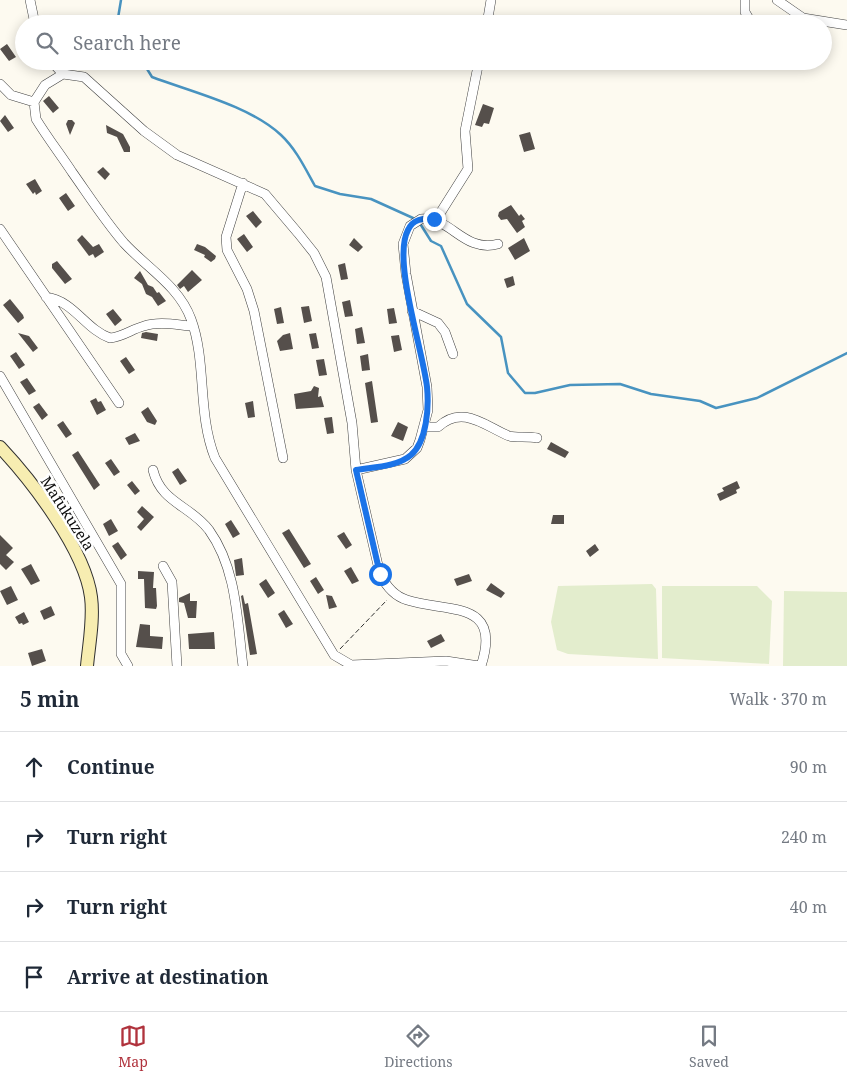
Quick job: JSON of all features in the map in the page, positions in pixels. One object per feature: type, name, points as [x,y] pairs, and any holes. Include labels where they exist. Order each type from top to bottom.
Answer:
[{"type":"main road","name":"Mafukuzela","points":[[0,447],[41,499],[75,550],[82,565],[92,598],[87,666]]},
{"type":"street","points":[[30,0],[33,15]]},
{"type":"street","points":[[488,15],[490,0]]},
{"type":"street","points":[[745,0],[747,15]]},
{"type":"street","points":[[777,0],[799,15]]},
{"type":"street","points":[[832,23],[847,25]]},
{"type":"street","points":[[59,70],[63,74],[84,77],[144,131],[177,155],[265,194],[274,201],[314,253],[323,271],[352,423],[356,470],[380,574],[388,588],[406,600],[452,607],[474,618],[482,625],[487,638],[480,666],[446,661],[351,665],[334,655],[215,458],[208,440],[193,326],[178,295],[126,244],[104,219],[36,119],[34,102],[45,85],[63,74]]},
{"type":"street","points":[[434,219],[440,215],[468,170],[465,131],[477,70]]},
{"type":"street","points":[[0,84],[11,95],[34,102]]},
{"type":"street","points":[[243,183],[226,237],[227,250],[247,289],[254,310],[283,458]]},
{"type":"street","points":[[356,470],[405,459],[417,448],[428,410],[427,387],[412,311],[404,254],[405,238],[410,226],[421,218],[434,219],[472,243],[498,244]]},
{"type":"street","points":[[0,229],[119,403]]},
{"type":"street","points":[[46,297],[63,302],[93,329],[110,338],[153,324],[193,326]]},
{"type":"street","points":[[412,311],[438,323],[445,332],[453,354]]},
{"type":"street","points":[[0,376],[121,584],[121,654],[128,666]]},
{"type":"street","points":[[424,427],[438,427],[446,420],[455,416],[484,422],[508,435],[537,438]]},
{"type":"street","points":[[153,470],[161,490],[196,517],[208,529],[220,547],[229,569],[243,666]]},
{"type":"street","points":[[163,566],[172,582],[177,666]]},
{"type":"path","points":[[334,655],[394,593]]},
{"type":"green space","points":[[652,584],[656,589],[658,659],[568,654],[557,650],[551,622],[558,586]]},
{"type":"green space","points":[[662,586],[757,586],[772,601],[769,664],[662,658]]},
{"type":"green space","points":[[784,591],[847,592],[847,666],[783,666]]},
{"type":"building","points":[[7,44],[15,58],[9,61],[0,49]]},
{"type":"building","points":[[49,96],[59,108],[53,113],[43,101]]},
{"type":"building","points":[[483,104],[494,108],[489,124],[484,123],[482,127],[475,125]]},
{"type":"building","points":[[5,115],[14,128],[8,132],[0,121]]},
{"type":"building","points":[[68,120],[72,120],[75,123],[70,135],[66,124]]},
{"type":"building","points":[[106,125],[123,134],[130,147],[130,152],[124,152],[117,137],[107,133]]},
{"type":"building","points":[[530,132],[535,149],[524,152],[519,135]]},
{"type":"building","points":[[103,167],[110,174],[105,180],[97,172]]},
{"type":"building","points":[[35,179],[42,191],[36,195],[35,192],[33,194],[26,184]]},
{"type":"building","points":[[66,193],[75,206],[68,211],[59,198]]},
{"type":"building","points":[[511,205],[519,216],[521,214],[525,219],[522,221],[525,227],[517,233],[507,219],[501,220],[498,216],[499,212]]},
{"type":"building","points":[[253,211],[262,222],[256,228],[246,216]]},
{"type":"building","points":[[244,234],[253,247],[247,252],[237,239]]},
{"type":"building","points":[[82,235],[93,247],[99,244],[104,252],[95,258],[93,254],[89,256],[77,240]]},
{"type":"building","points":[[354,238],[363,247],[358,252],[349,245]]},
{"type":"building","points":[[524,238],[530,251],[515,260],[508,248]]},
{"type":"building","points":[[197,244],[205,247],[216,256],[215,259],[211,262],[204,257],[205,255],[194,250]]},
{"type":"building","points":[[57,261],[72,279],[65,284],[52,268],[52,264]]},
{"type":"building","points":[[345,263],[348,279],[341,280],[338,265]]},
{"type":"building","points":[[192,270],[202,280],[188,292],[184,286],[180,289],[177,285]]},
{"type":"building","points":[[140,271],[148,285],[153,287],[157,293],[159,292],[166,301],[158,306],[152,297],[146,294],[142,284],[134,278]]},
{"type":"building","points":[[513,276],[515,285],[507,288],[504,279]]},
{"type":"building","points":[[10,299],[24,318],[18,323],[3,305]]},
{"type":"building","points":[[350,300],[353,316],[345,317],[342,302]]},
{"type":"building","points":[[309,306],[312,321],[304,323],[301,307]]},
{"type":"building","points":[[281,307],[284,323],[277,324],[274,309]]},
{"type":"building","points":[[394,308],[397,323],[389,324],[387,309]]},
{"type":"building","points":[[113,309],[122,320],[115,326],[106,314]]},
{"type":"building","points":[[362,327],[365,343],[357,344],[355,329]]},
{"type":"building","points":[[18,333],[29,336],[38,348],[33,352]]},
{"type":"building","points":[[142,333],[158,334],[157,341],[141,338]]},
{"type":"building","points":[[290,333],[293,349],[280,351],[277,341],[283,335]]},
{"type":"building","points":[[316,333],[319,348],[312,349],[309,334]]},
{"type":"building","points":[[399,335],[402,350],[394,352],[391,336]]},
{"type":"building","points":[[16,352],[25,365],[19,369],[10,356]]},
{"type":"building","points":[[368,354],[370,370],[362,371],[360,356]]},
{"type":"building","points":[[126,357],[135,370],[129,374],[120,361]]},
{"type":"building","points":[[324,359],[327,375],[319,376],[316,360]]},
{"type":"building","points":[[27,378],[36,391],[29,395],[20,382]]},
{"type":"building","points":[[372,381],[378,422],[371,423],[365,383]]},
{"type":"building","points":[[314,386],[319,388],[318,397],[321,396],[324,407],[296,409],[294,394],[311,391]]},
{"type":"building","points":[[96,398],[98,402],[101,401],[106,410],[97,415],[90,401]]},
{"type":"building","points":[[253,401],[255,417],[248,418],[245,403]]},
{"type":"building","points":[[39,403],[48,415],[42,420],[33,407]]},
{"type":"building","points":[[148,407],[157,421],[155,425],[147,422],[141,412]]},
{"type":"building","points":[[332,417],[334,433],[327,434],[324,418]]},
{"type":"building","points":[[63,421],[72,434],[66,438],[57,425]]},
{"type":"building","points":[[398,422],[408,427],[403,441],[391,436]]},
{"type":"building","points":[[135,433],[140,441],[129,445],[125,438]]},
{"type":"building","points":[[551,442],[569,452],[565,458],[547,449]]},
{"type":"building","points":[[78,451],[100,485],[94,490],[72,455]]},
{"type":"building","points":[[111,459],[120,472],[114,476],[105,463]]},
{"type":"building","points":[[178,468],[187,481],[180,485],[172,472]]},
{"type":"building","points":[[132,481],[140,491],[135,495],[127,485]]},
{"type":"building","points":[[737,481],[740,488],[736,490],[737,493],[720,501],[717,494],[724,491],[722,488]]},
{"type":"building","points":[[142,506],[154,517],[141,531],[137,527],[144,519],[137,512]]},
{"type":"building","points":[[553,515],[564,515],[564,524],[551,524]]},
{"type":"building","points":[[111,519],[118,531],[109,536],[103,524]]},
{"type":"building","points":[[231,520],[240,534],[233,538],[225,524]]},
{"type":"building","points":[[289,529],[311,564],[304,568],[282,533]]},
{"type":"building","points":[[344,532],[352,545],[346,549],[337,536]]},
{"type":"building","points":[[0,535],[13,548],[6,555],[14,562],[6,570],[0,564]]},
{"type":"building","points":[[118,542],[127,555],[121,560],[112,546]]},
{"type":"building","points":[[595,544],[599,550],[590,557],[586,551]]},
{"type":"building","points":[[242,558],[244,575],[236,576],[234,560]]},
{"type":"building","points":[[31,564],[40,581],[31,585],[21,569]]},
{"type":"building","points":[[351,567],[359,581],[352,584],[344,571]]},
{"type":"building","points":[[138,571],[154,572],[153,588],[156,588],[156,609],[145,608],[144,579],[138,579]]},
{"type":"building","points":[[469,574],[472,581],[457,586],[454,579]]},
{"type":"building","points":[[316,577],[324,590],[318,594],[310,581]]},
{"type":"building","points":[[266,579],[275,593],[268,598],[259,584]]},
{"type":"building","points":[[491,583],[505,593],[501,598],[486,590]]},
{"type":"building","points":[[11,586],[18,600],[7,605],[0,591]]},
{"type":"building","points":[[190,593],[190,601],[197,601],[196,618],[188,618],[184,603],[179,602],[179,598]]},
{"type":"building","points":[[243,595],[245,604],[248,603],[257,654],[250,655],[241,596]]},
{"type":"building","points":[[326,595],[332,596],[337,607],[329,609]]},
{"type":"building","points":[[51,606],[55,615],[44,620],[40,611]]},
{"type":"building","points":[[284,610],[293,624],[286,628],[278,614]]},
{"type":"building","points":[[24,612],[29,622],[23,625],[22,623],[19,624],[15,617]]},
{"type":"building","points":[[140,624],[150,625],[150,636],[163,637],[162,649],[136,647]]},
{"type":"building","points":[[214,632],[215,649],[189,649],[188,634]]},
{"type":"building","points":[[441,634],[445,641],[431,648],[427,641]]},
{"type":"building","points":[[42,649],[46,661],[32,666],[28,653]]},
{"type":"waterway","points":[[118,15],[121,0]]},
{"type":"waterway","points":[[148,70],[152,77],[237,108],[268,125],[291,146],[315,186],[340,194],[371,199],[413,218]]},
{"type":"waterway","points":[[419,222],[431,241],[441,246],[467,304],[501,337],[508,373],[525,393],[535,393],[570,385],[620,384],[651,394],[700,401],[716,408],[757,398],[847,353]]},
{"type":"route","points":[[380,574],[356,470],[405,459],[412,455],[420,440],[428,410],[427,387],[406,274],[404,244],[407,231],[415,221],[421,218],[434,219]]}]
